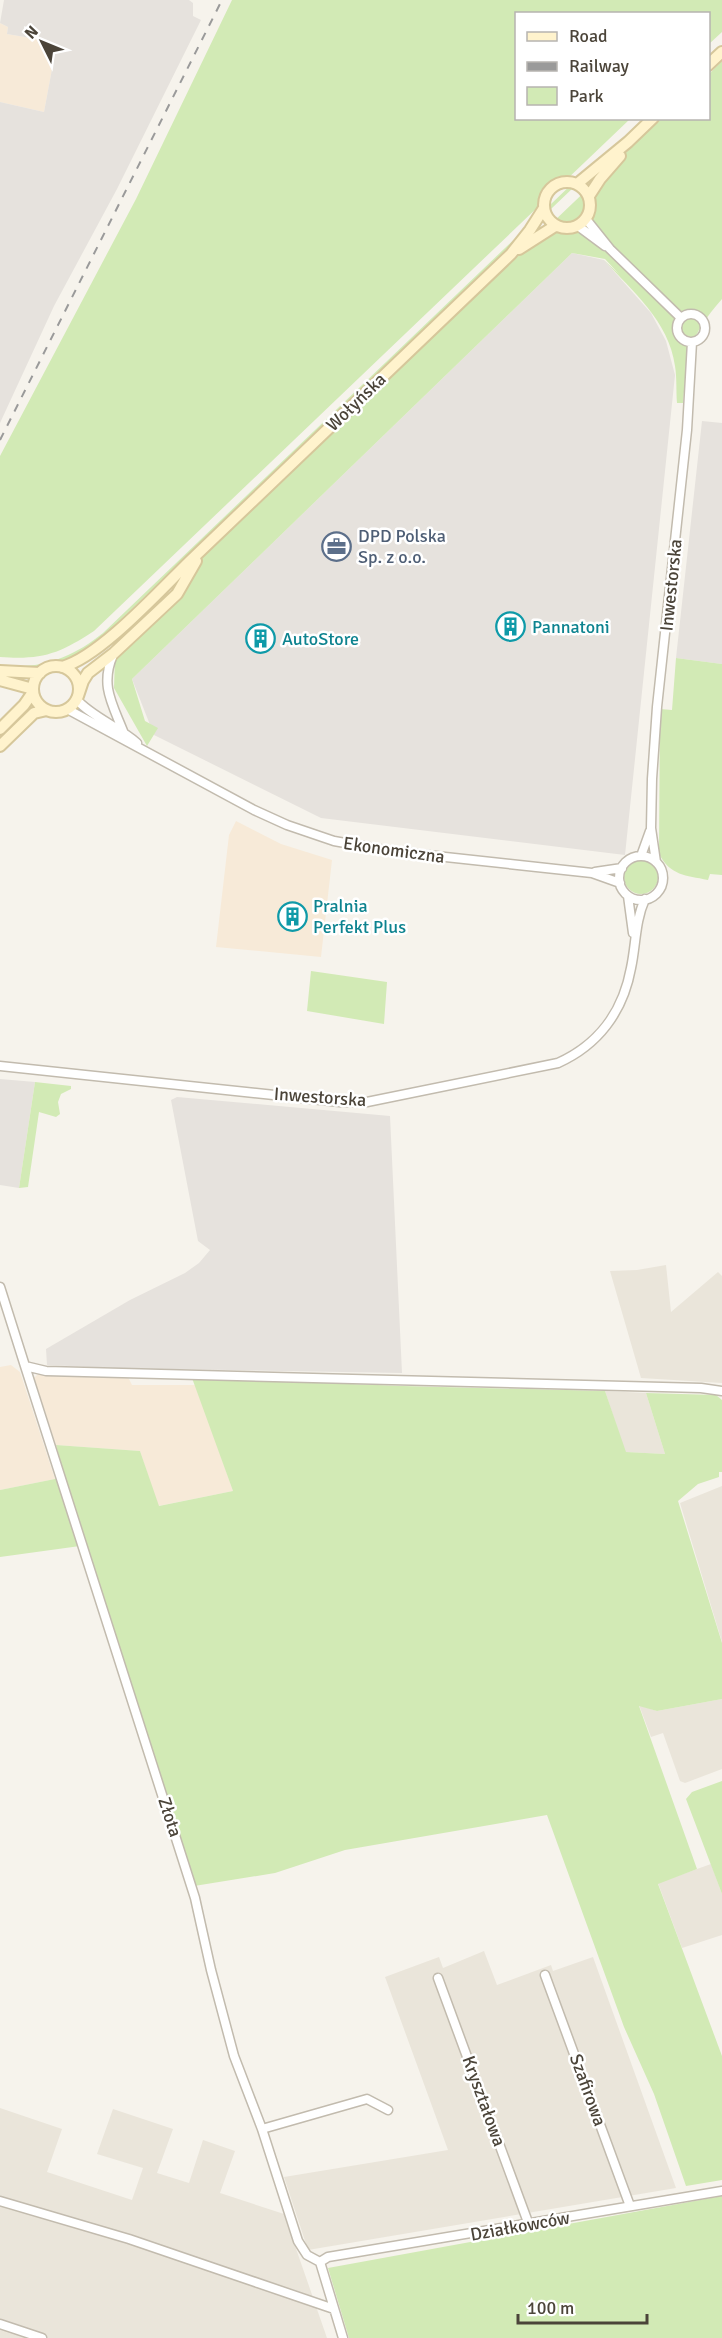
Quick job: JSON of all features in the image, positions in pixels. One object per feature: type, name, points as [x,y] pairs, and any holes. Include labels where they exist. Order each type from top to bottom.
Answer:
[{"type":"main road","points":[[710,63],[722,52]]},
{"type":"main road","points":[[577,184],[628,142],[650,120]]},
{"type":"main road","points":[[589,196],[628,142]]},
{"type":"main road","points":[[566,182],[577,184],[589,196],[590,208],[582,223],[566,229],[555,226],[548,218],[544,208],[548,192],[556,185],[566,182]]},
{"type":"main road","name":"Wołyńska","points":[[62,667],[71,665],[107,640],[202,550],[511,254],[544,208]]},
{"type":"main road","name":"Wołyńska","points":[[511,254],[555,226]]},
{"type":"main road","name":"Wołyńska","points":[[77,698],[88,673],[114,653],[177,594],[202,550]]},
{"type":"main road","points":[[0,671],[20,674],[40,673],[48,668],[62,667],[77,680],[77,698],[66,709],[57,712],[47,710],[38,704],[33,690]]},
{"type":"main road","points":[[0,729],[24,705],[40,673]]},
{"type":"main road","points":[[0,680],[33,690]]},
{"type":"main road","points":[[0,746],[34,713],[47,710]]},
{"type":"street","points":[[582,223],[681,318]]},
{"type":"street","points":[[693,314],[703,320],[705,333],[692,342],[683,340],[678,334],[677,326],[681,318],[693,314]]},
{"type":"street","name":"Inwestorska","points":[[656,862],[651,828],[652,779],[657,707],[687,430],[692,342]]},
{"type":"street","points":[[114,653],[108,666],[106,680],[110,701],[124,731]]},
{"type":"street","name":"Ekonomiczna","points":[[77,698],[87,709],[124,731],[144,749]]},
{"type":"street","name":"Ekonomiczna","points":[[66,709],[255,810],[287,825],[334,841],[390,852],[592,873],[620,883]]},
{"type":"street","name":"Inwestorska","points":[[641,856],[651,828]]},
{"type":"street","points":[[641,856],[656,862],[662,872],[663,882],[657,893],[645,899],[628,896],[620,883],[622,868],[630,859],[641,856]]},
{"type":"street","name":"Ekonomiczna","points":[[592,873],[622,868]]},
{"type":"street","name":"Inwestorska","points":[[628,896],[634,942]]},
{"type":"street","name":"Inwestorska","points":[[0,1066],[340,1102],[367,1102],[388,1100],[558,1064],[575,1056],[590,1045],[607,1025],[625,994],[632,966],[634,942],[645,899]]},
{"type":"street","name":"Złota","points":[[0,1287],[195,1898],[234,2056],[262,2129],[298,2241],[307,2254],[320,2262]]},
{"type":"street","points":[[25,1366],[46,1371],[701,1388],[722,1391]]},
{"type":"street","name":"Szafirowa","points":[[546,1975],[630,2206]]},
{"type":"street","name":"Kryształowa","points":[[438,1978],[529,2225]]},
{"type":"street","points":[[262,2129],[367,2099],[388,2110]]},
{"type":"street","name":"Działkowców","points":[[320,2262],[328,2257],[722,2191]]},
{"type":"street","points":[[0,2201],[129,2239],[334,2309]]},
{"type":"street","points":[[320,2262],[344,2338]]},
{"type":"street","points":[[0,2324],[42,2338]]},
{"type":"shaded area","points":[[4,0],[189,0],[193,3],[193,16],[201,20],[117,189],[54,306],[0,423],[0,102],[44,112],[55,53],[48,41],[7,34],[8,27],[0,23]]},
{"type":"shaded area","points":[[0,23],[8,27],[7,34],[48,41],[53,46],[55,53],[44,112],[0,102]]},
{"type":"shaded area","points":[[572,253],[604,260],[651,313],[666,341],[675,375],[625,855],[321,818],[154,735],[132,679]]},
{"type":"shaded area","points":[[702,421],[722,423],[722,664],[676,658]]},
{"type":"shaded area","points":[[236,821],[281,844],[332,860],[321,957],[216,947],[229,835]]},
{"type":"shaded area","points":[[0,1079],[35,1082],[19,1188],[0,1185]]},
{"type":"shaded area","points":[[177,1097],[390,1116],[402,1373],[47,1365],[46,1349],[130,1300],[185,1273],[199,1263],[210,1250],[198,1241],[171,1100]]},
{"type":"shaded area","points":[[666,1265],[671,1312],[718,1272],[722,1276],[722,1383],[641,1378],[610,1271],[637,1270]]},
{"type":"shaded area","points":[[11,1365],[20,1372],[55,1479],[0,1490],[0,1367]]},
{"type":"shaded area","points":[[38,1374],[128,1377],[132,1385],[196,1385],[233,1491],[158,1506],[140,1451],[56,1445],[34,1378]]},
{"type":"shaded area","points":[[605,1391],[646,1393],[665,1454],[625,1452]]},
{"type":"shaded area","points":[[722,1486],[722,1642],[680,1503]]},
{"type":"shaded area","points":[[722,1699],[722,1769],[685,1783],[680,1781],[663,1733],[651,1737],[639,1705],[657,1711]]},
{"type":"shaded area","points":[[711,1864],[722,1894],[722,1935],[682,1948],[658,1883]]},
{"type":"shaded area","points":[[484,1951],[497,1985],[551,1965],[553,1971],[593,1957],[676,2188],[308,2250],[284,2177],[448,2150],[385,1977],[439,1957],[443,1968]]},
{"type":"shaded area","points":[[0,2108],[62,2129],[47,2172],[132,2200],[143,2168],[97,2154],[113,2109],[173,2129],[157,2173],[189,2183],[203,2140],[235,2151],[220,2193],[284,2214],[327,2338],[0,2338]]},
{"type":"green space","points":[[232,0],[722,0],[722,32],[710,43],[710,12],[515,12],[515,120],[629,120],[94,631],[50,654],[15,658],[0,657],[0,456],[136,199]]},
{"type":"green space","points":[[722,61],[722,299],[696,336],[686,371],[683,403],[677,403],[676,371],[671,350],[665,335],[648,308],[605,259],[572,253],[132,679],[145,721],[158,728],[147,746],[114,688],[115,658],[176,599],[202,557],[660,120],[710,120],[710,73]]},
{"type":"green space","points":[[575,181],[574,187],[94,645],[70,658],[49,665],[0,669],[0,665],[29,666],[55,660],[79,649],[103,633]]},
{"type":"green space","points":[[676,658],[722,664],[722,875],[710,874],[708,880],[674,871],[668,867],[659,854],[660,709],[672,710]]},
{"type":"green space","points":[[641,860],[653,865],[658,877],[653,889],[641,894],[629,889],[624,877],[629,865]]},
{"type":"green space","points":[[311,971],[387,982],[384,1024],[307,1011]]},
{"type":"green space","points":[[35,1082],[71,1086],[71,1089],[61,1094],[58,1102],[60,1114],[56,1117],[39,1112],[28,1187],[19,1188]]},
{"type":"green space","points":[[192,1378],[605,1391],[626,1452],[665,1454],[646,1393],[716,1395],[722,1400],[722,1472],[719,1472],[719,1477],[698,1484],[678,1501],[722,1643],[722,1699],[657,1711],[639,1706],[697,1869],[658,1884],[722,2056],[722,2180],[686,2186],[654,2094],[624,2027],[547,1815],[345,1850],[275,1873],[188,1887],[80,1546],[0,1557],[0,1490],[55,1479],[64,1475],[56,1445],[140,1451],[159,1506],[233,1491]]},
{"type":"green space","points":[[722,1781],[722,1894],[686,1799],[692,1792]]},
{"type":"green space","points":[[722,2196],[722,2338],[349,2338],[328,2268]]},
{"type":"railway","points":[[0,440],[222,0]]},
{"type":"place","name":"DPD Polska Sp. z o.o.","points":[[337,546]]},
{"type":"place","name":"Pannatoni","points":[[511,627]]},
{"type":"place","name":"AutoStore","points":[[261,639]]},
{"type":"place","name":"Pralnia Perfekt Plus","points":[[292,916]]}]
